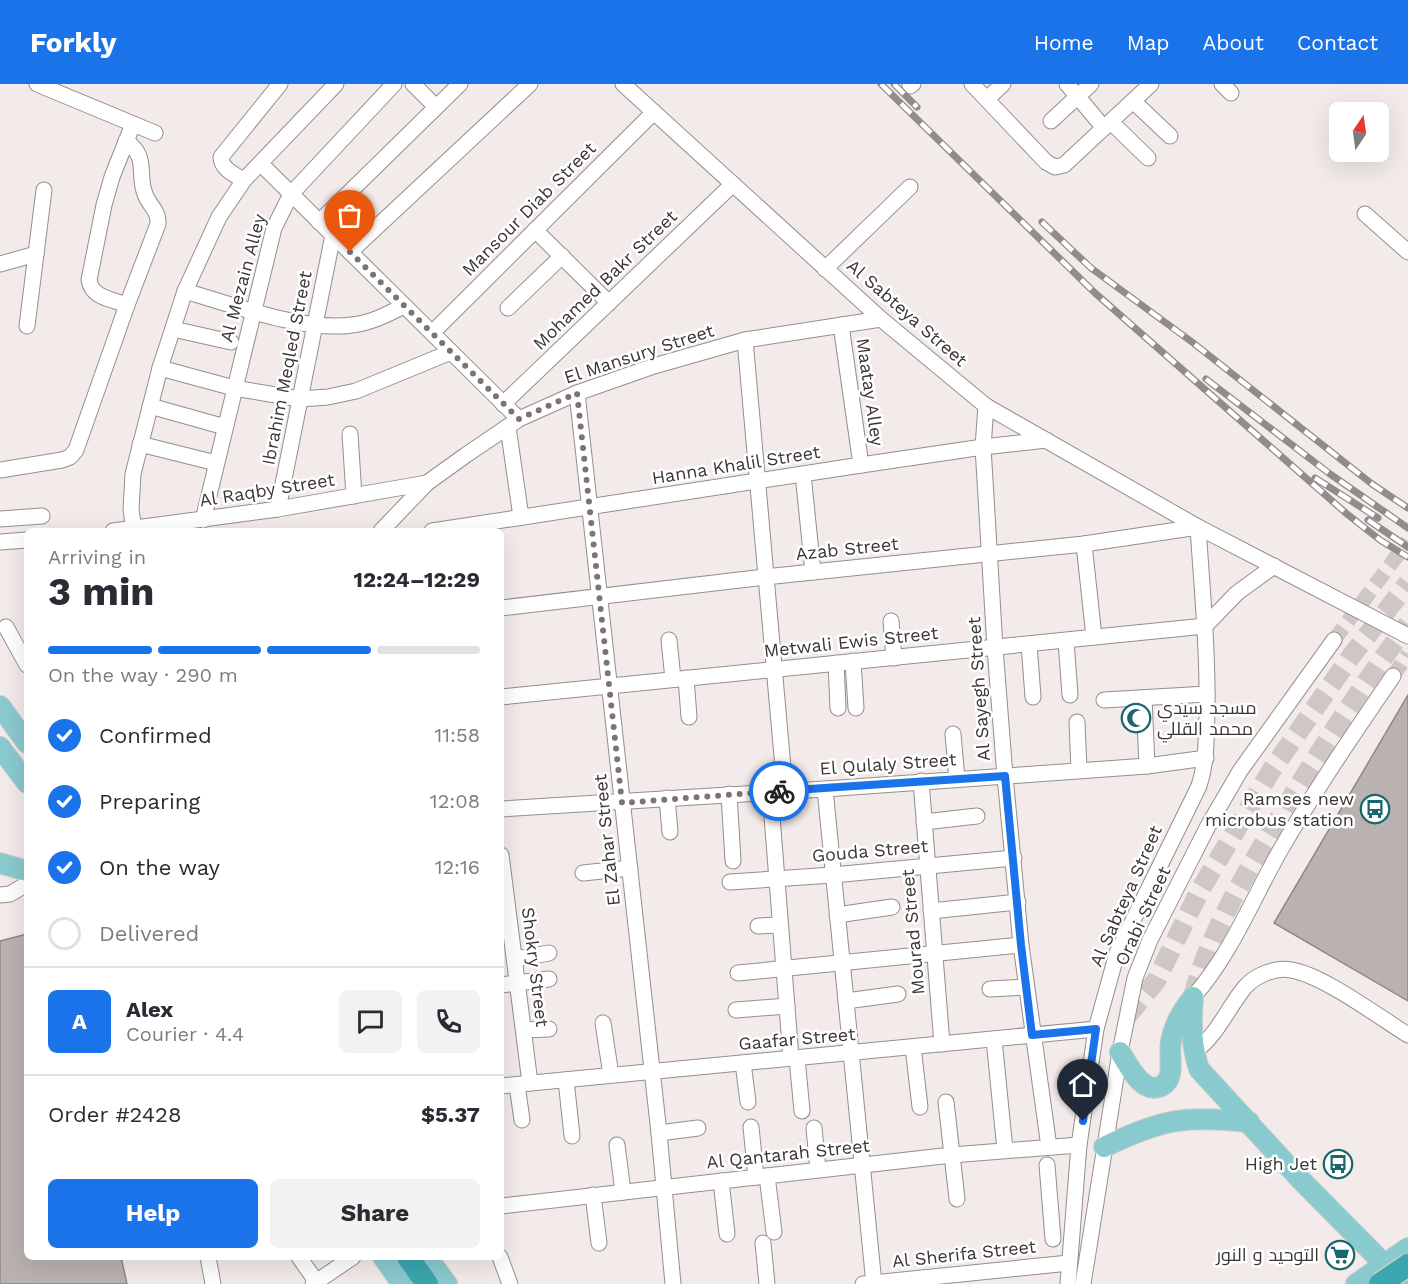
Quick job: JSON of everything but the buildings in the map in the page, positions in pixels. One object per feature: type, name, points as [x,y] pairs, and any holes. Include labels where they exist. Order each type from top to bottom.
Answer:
[{"type":"highway","points":[[410,1260],[427,1284]]},
{"type":"highway","points":[[1382,1274],[1408,1265]]},
{"type":"main road","points":[[0,706],[24,739]]},
{"type":"main road","points":[[0,747],[24,779]]},
{"type":"main road","points":[[0,863],[24,870]]},
{"type":"main road","points":[[1120,1052],[1146,1087],[1156,1088],[1165,1084],[1170,1075],[1171,1042],[1175,1025],[1193,997]]},
{"type":"main road","points":[[1193,997],[1191,1025],[1194,1052],[1199,1069],[1300,1179],[1382,1274],[1400,1284]]},
{"type":"main road","points":[[1104,1148],[1152,1126],[1172,1121],[1214,1119],[1249,1122]]},
{"type":"main road","points":[[1356,1284],[1382,1274],[1408,1248]]},
{"type":"main road","points":[[385,1260],[402,1284]]},
{"type":"main road","points":[[429,1260],[447,1284]]},
{"type":"street","points":[[37,84],[155,133]]},
{"type":"street","points":[[244,180],[224,167],[221,158],[280,84]]},
{"type":"street","points":[[134,528],[130,492],[160,368],[186,291],[219,218],[244,180],[336,84]]},
{"type":"street","name":"Al Mezain Alley","points":[[203,520],[274,228],[291,194],[394,84]]},
{"type":"street","points":[[413,84],[436,107]]},
{"type":"street","points":[[319,222],[460,84]]},
{"type":"street","points":[[350,252],[530,84]]},
{"type":"street","name":"Al Sabteya Street","points":[[623,84],[880,319],[986,406],[1198,527],[1408,636]]},
{"type":"street","points":[[972,84],[1046,162],[1055,166],[1064,165],[1151,84]]},
{"type":"street","points":[[987,99],[1004,84]]},
{"type":"street","points":[[1067,84],[1108,125],[1148,158]]},
{"type":"street","points":[[1051,121],[1091,84]]},
{"type":"street","points":[[1133,101],[1170,136]]},
{"type":"street","name":"Mansour Diab Street","points":[[432,333],[654,112]]},
{"type":"street","points":[[127,305],[96,294],[90,289],[89,279],[104,205],[112,177],[133,124]]},
{"type":"street","points":[[0,470],[62,460],[76,450],[158,224],[158,216],[144,194],[140,157],[133,146],[126,141]]},
{"type":"street","points":[[261,164],[503,404],[513,423],[521,517]]},
{"type":"street","name":"Mohamed Bakr Street","points":[[503,404],[733,184]]},
{"type":"street","points":[[825,269],[910,187]]},
{"type":"street","points":[[27,326],[44,190]]},
{"type":"street","points":[[1365,214],[1408,252]]},
{"type":"street","points":[[535,230],[609,303]]},
{"type":"street","name":"Ibrahim Meqled Street","points":[[278,509],[333,235]]},
{"type":"street","points":[[0,264],[36,254]]},
{"type":"street","points":[[508,308],[562,256]]},
{"type":"street","points":[[186,291],[316,326],[355,325],[374,320],[404,306]]},
{"type":"street","name":"El Mansury Street","points":[[384,528],[427,483],[513,423],[577,393],[654,366],[745,340],[880,319]]},
{"type":"street","name":"Maatay Alley","points":[[841,325],[861,465]]},
{"type":"street","points":[[173,329],[231,342]]},
{"type":"street","points":[[745,340],[775,669],[778,791],[777,878],[780,925],[787,1006],[802,1111]]},
{"type":"street","points":[[160,368],[234,388],[300,399],[356,392],[451,352]]},
{"type":"street","name":"El Zahar Street","points":[[577,393],[674,1284]]},
{"type":"street","points":[[150,406],[225,427]]},
{"type":"street","name":"Al Sayegh Street","points":[[986,406],[983,447],[1005,776],[1021,945],[1048,1147]]},
{"type":"street","points":[[350,434],[354,496]]},
{"type":"street","name":"Hanna Khalil Street","points":[[451,528],[861,465],[1046,440]]},
{"type":"street","points":[[140,444],[216,463]]},
{"type":"street","points":[[803,474],[813,572]]},
{"type":"street","name":"Al Raqby Street","points":[[142,528],[203,520],[222,524],[278,509],[427,483]]},
{"type":"street","points":[[0,519],[42,516]]},
{"type":"street","name":"Al Sabteya Street","points":[[1068,1284],[1080,1145],[1096,1029],[1117,953],[1199,786],[1206,758],[1205,626],[1198,527]]},
{"type":"street","name":"Azab Street","points":[[504,608],[765,577],[1084,544],[1198,527]]},
{"type":"street","points":[[0,542],[24,540]]},
{"type":"street","points":[[1084,544],[1094,638]]},
{"type":"street","points":[[1205,626],[1237,593],[1274,566]]},
{"type":"street","points":[[891,621],[894,658]]},
{"type":"street","name":"Metwali Ewis Street","points":[[504,697],[1205,626]]},
{"type":"street","points":[[6,627],[24,660]]},
{"type":"street","points":[[669,640],[690,717]]},
{"type":"street","name":"Orabi Street","points":[[1083,1284],[1120,1052],[1135,978],[1150,940],[1208,826],[1240,771],[1334,640]]},
{"type":"street","points":[[1066,641],[1070,695]]},
{"type":"street","points":[[1029,644],[1033,697]]},
{"type":"street","points":[[853,661],[856,708]]},
{"type":"street","points":[[836,663],[838,708]]},
{"type":"street","points":[[1193,997],[1218,965],[1278,854],[1335,762],[1393,676]]},
{"type":"street","points":[[1104,700],[1207,694]]},
{"type":"street","points":[[1144,698],[1148,766]]},
{"type":"street","points":[[1077,722],[1079,770]]},
{"type":"street","points":[[953,734],[957,779]]},
{"type":"street","name":"El Qulaly Street","points":[[504,809],[622,803],[667,798],[1148,766],[1206,758]]},
{"type":"street","name":"Mourad Street","points":[[921,781],[942,1044]]},
{"type":"street","points":[[825,789],[862,1165],[870,1284]]},
{"type":"street","points":[[729,794],[733,861]]},
{"type":"street","points":[[667,798],[670,832]]},
{"type":"street","points":[[924,822],[977,816]]},
{"type":"street","name":"Gouda Street","points":[[730,882],[1014,858]]},
{"type":"street","points":[[583,873],[630,868]]},
{"type":"street","points":[[0,895],[10,894],[24,886]]},
{"type":"street","name":"Shokry Street","points":[[504,897],[524,1030],[522,1120]]},
{"type":"street","points":[[931,911],[1017,902]]},
{"type":"street","points":[[837,915],[892,907]]},
{"type":"street","points":[[758,926],[780,925]]},
{"type":"street","points":[[738,973],[1021,945]]},
{"type":"street","points":[[515,959],[549,953]]},
{"type":"street","points":[[1194,1052],[1208,1041],[1252,981],[1266,973],[1283,970],[1291,970],[1316,978],[1408,1035]]},
{"type":"street","points":[[504,985],[549,979]]},
{"type":"street","points":[[990,989],[1026,987]]},
{"type":"street","points":[[846,1001],[898,994]]},
{"type":"street","points":[[735,1010],[787,1006]]},
{"type":"street","points":[[603,1023],[611,1076]]},
{"type":"street","points":[[524,1030],[549,1029]]},
{"type":"street","name":"Gaafar Street","points":[[504,1086],[1096,1029]]},
{"type":"street","points":[[993,1039],[1005,1150]]},
{"type":"street","points":[[913,1047],[920,1107]]},
{"type":"street","points":[[743,1063],[748,1102]]},
{"type":"street","points":[[566,1080],[572,1136]]},
{"type":"street","points":[[946,1102],[957,1199]]},
{"type":"street","points":[[751,1127],[761,1176],[769,1238],[767,1284]]},
{"type":"street","points":[[659,1133],[698,1128]]},
{"type":"street","points":[[814,1128],[818,1170]]},
{"type":"street","points":[[617,1145],[623,1192]]},
{"type":"street","name":"Al Qantarah Street","points":[[504,1206],[952,1155],[1080,1145]]},
{"type":"street","points":[[1047,1165],[1053,1239]]},
{"type":"street","points":[[721,1181],[727,1234]]},
{"type":"street","points":[[1050,1195],[1076,1192]]},
{"type":"street","points":[[593,1196],[599,1244]]},
{"type":"street","points":[[209,1260],[213,1284]]},
{"type":"street","points":[[301,1260],[315,1283],[349,1260]]},
{"type":"street","points":[[502,1260],[510,1284]]},
{"type":"street","name":"Al Sherifa Street","points":[[870,1284],[1069,1263]]},
{"type":"tunnel","points":[[1334,640],[1408,541]]},
{"type":"tunnel","points":[[1127,1016],[1156,981],[1199,892],[1271,771],[1352,655],[1408,583]]},
{"type":"tunnel","points":[[1193,997],[1208,951],[1251,865],[1339,722],[1408,624]]},
{"type":"tunnel","points":[[1393,676],[1408,654]]},
{"type":"railway","points":[[881,84],[1095,293],[1347,514],[1380,540],[1408,557]]},
{"type":"railway","points":[[894,84],[917,107]]},
{"type":"railway","points":[[1042,222],[1091,268],[1192,342],[1372,484],[1408,508]]},
{"type":"railway","points":[[1206,379],[1330,474],[1408,528]]},
{"type":"railway","points":[[1315,478],[1378,518]]},
{"type":"railway","points":[[1368,520],[1408,547]]},
{"type":"way so far","points":[[350,252],[519,419],[577,393],[622,803],[779,791]]},
{"type":"place","name":"مسجد سيدي محمد القللي","points":[[1136,718]]},
{"type":"place","name":"Ramses new microbus station","points":[[1375,809]]},
{"type":"place","name":"High Jet","points":[[1338,1164]]},
{"type":"place","name":"التوحيد و النور","points":[[1340,1255]]},
{"type":"route","points":[[779,791],[1005,776],[1032,1035],[1096,1029],[1083,1121]]}]
